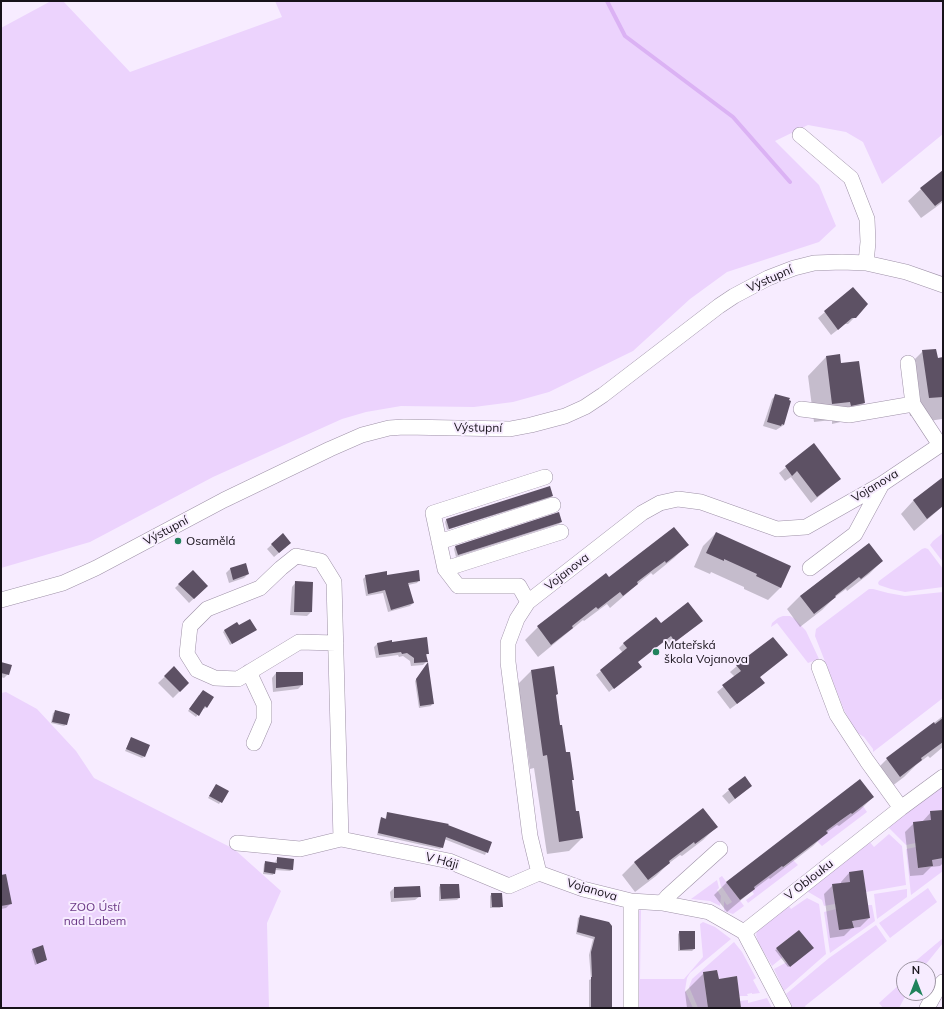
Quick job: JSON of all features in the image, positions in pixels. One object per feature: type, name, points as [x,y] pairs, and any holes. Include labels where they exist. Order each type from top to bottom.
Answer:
[{"type":"street","points":[[800,135],[851,178],[867,219],[868,242],[866,263]]},
{"type":"street","name":"Výstupní","points":[[1,600],[63,583],[96,568],[224,500],[362,435],[389,428],[404,427],[510,429],[565,416],[585,407],[603,395],[719,306],[750,287],[794,268],[814,263],[866,263],[906,272],[943,285]]},
{"type":"street","points":[[801,409],[849,415],[913,404],[908,363]]},
{"type":"street","name":"Vojanova","points":[[744,932],[709,912],[662,903],[631,901],[583,889],[539,873],[530,836],[508,662],[508,643],[517,619],[528,602],[642,513],[660,503],[678,499],[701,502],[777,529],[806,527],[882,484],[941,444],[913,404]]},
{"type":"street","points":[[528,602],[519,586],[458,586],[444,569],[433,513],[545,477]]},
{"type":"street","points":[[810,568],[855,534],[882,484]]},
{"type":"street","points":[[439,542],[553,505]]},
{"type":"street","points":[[444,569],[561,532]]},
{"type":"street","points":[[336,643],[299,642],[238,678],[215,678],[197,670],[187,654],[190,626],[207,609],[260,588],[280,568],[296,556],[321,562],[334,582],[336,643],[341,839]]},
{"type":"street","points":[[819,666],[837,715],[867,761],[901,808]]},
{"type":"street","points":[[249,672],[264,704],[264,720],[254,743]]},
{"type":"street","name":"V Oblouku","points":[[744,932],[901,808],[943,777]]},
{"type":"street","name":"V Háji","points":[[237,843],[300,849],[341,839],[450,861],[509,886],[539,873]]},
{"type":"street","points":[[662,903],[720,849]]},
{"type":"street","name":"Vojanova","points":[[631,901],[631,1008]]},
{"type":"street","points":[[744,932],[784,1008]]},
{"type":"street","points":[[927,1008],[943,982]]},
{"type":"green space","points":[[51,1],[63,1],[130,72],[282,17],[275,1],[943,1],[943,134],[882,184],[863,142],[846,132],[808,125],[775,141],[819,185],[836,226],[819,242],[727,272],[690,299],[633,351],[549,392],[513,402],[474,407],[401,406],[366,412],[342,419],[213,477],[90,542],[1,568],[1,28]]},
{"type":"green space","points":[[943,533],[943,562],[930,545]]},
{"type":"green space","points":[[925,548],[928,549],[943,569],[943,587],[905,592],[879,585],[879,581]]},
{"type":"green space","points":[[869,589],[905,596],[943,592],[943,698],[873,752],[873,749],[864,737],[856,732],[844,710],[815,636],[816,629]]},
{"type":"green space","points":[[783,616],[790,616],[795,619],[806,631],[819,659],[808,663],[777,623],[771,627],[772,623]]},
{"type":"green space","name":"ZOO Ústí nad Labem","points":[[6,692],[37,709],[76,751],[94,778],[234,849],[281,891],[267,923],[269,1008],[1,1008],[1,693]]},
{"type":"green space","points":[[943,786],[943,810],[931,811],[931,820],[916,843],[906,845],[888,827]]},
{"type":"green space","points":[[863,806],[867,812],[822,846],[817,841],[827,833],[826,831]]},
{"type":"green space","points":[[889,834],[902,846],[906,885],[866,892],[863,870],[850,882],[832,885],[835,904],[824,906],[822,900],[805,890],[869,841],[874,847]]},
{"type":"green space","points":[[916,847],[918,868],[933,866],[932,860],[943,859],[943,871],[911,895],[906,849]]},
{"type":"green space","points":[[793,860],[798,865],[748,903],[746,900],[754,894],[752,891],[755,889],[754,887],[782,866],[784,867]]},
{"type":"green space","points":[[722,876],[744,906],[733,914],[724,911],[724,901],[727,905],[732,902],[721,887],[719,878]]},
{"type":"green space","points":[[717,880],[719,888],[717,890],[721,896],[720,906],[710,901],[691,899]]},
{"type":"green space","points":[[928,888],[937,902],[890,938],[879,923]]},
{"type":"green space","points":[[907,889],[907,897],[877,919],[874,894]]},
{"type":"green space","points":[[807,898],[819,904],[826,954],[784,991],[774,969],[813,948],[799,930],[776,948],[783,957],[772,966],[758,942],[756,935],[758,928],[787,903],[791,909]]},
{"type":"green space","points":[[868,905],[872,905],[875,921],[830,953],[824,912],[836,909],[854,927],[852,921],[870,918]]},
{"type":"green space","points":[[641,910],[640,979],[684,979],[703,957],[700,924],[703,922],[715,927],[731,939],[690,973],[687,978],[685,990],[693,1008],[634,1008],[637,911]]},
{"type":"green space","points":[[876,925],[887,941],[805,1006],[806,1008],[793,1008],[786,994],[829,958]]},
{"type":"green space","points":[[943,938],[943,943],[928,961],[916,961]]},
{"type":"green space","points":[[734,942],[742,952],[756,978],[753,980],[760,993],[747,994],[748,996],[739,996],[737,976],[719,979],[717,970],[703,972],[708,1008],[698,1008],[689,987],[692,979]]},
{"type":"green space","points":[[896,988],[896,1001],[903,1001],[899,1008],[883,1008],[879,1003]]},
{"type":"green space","points":[[767,998],[772,1008],[741,1008],[740,1001],[748,1000],[748,1003]]},
{"type":"building","points":[[943,170],[943,200],[935,206],[920,188]]},
{"type":"building","points":[[853,287],[868,304],[856,318],[852,318],[838,330],[824,311]]},
{"type":"building","points":[[936,349],[938,358],[943,357],[943,397],[929,398],[922,350]]},
{"type":"building","points":[[840,354],[841,363],[859,361],[865,403],[851,406],[850,402],[832,404],[826,356]]},
{"type":"building","points":[[775,394],[790,398],[789,400],[791,401],[784,425],[782,424],[781,426],[767,422]]},
{"type":"building","points":[[814,443],[841,479],[817,497],[797,471],[792,476],[785,466]]},
{"type":"building","points":[[943,477],[943,506],[927,519],[913,500]]},
{"type":"building","points":[[550,486],[553,496],[449,529],[446,519]]},
{"type":"building","points":[[559,512],[562,522],[458,555],[455,546]]},
{"type":"building","points":[[674,527],[689,545],[666,563],[665,561],[637,582],[638,584],[623,596],[620,592],[598,609],[596,607],[572,626],[573,628],[551,645],[537,626],[606,573],[609,577]]},
{"type":"building","points":[[716,532],[791,566],[781,588],[756,576],[757,574],[724,559],[724,561],[706,553]]},
{"type":"building","points":[[283,533],[291,543],[279,553],[271,544]]},
{"type":"building","points":[[869,543],[883,561],[861,579],[859,577],[814,614],[800,596]]},
{"type":"building","points":[[246,563],[249,574],[233,580],[230,568]]},
{"type":"building","points":[[193,570],[208,586],[194,599],[178,584]]},
{"type":"building","points":[[419,570],[420,581],[408,583],[414,603],[391,610],[385,590],[368,594],[365,575],[387,571],[387,575]]},
{"type":"building","points":[[295,581],[313,582],[312,612],[294,612]]},
{"type":"building","points":[[688,602],[703,621],[675,642],[671,636],[638,662],[642,667],[614,689],[600,670],[627,648],[623,643],[656,617],[661,623]]},
{"type":"building","points":[[250,619],[257,630],[232,644],[224,630],[237,622],[239,625]]},
{"type":"building","points":[[427,637],[429,654],[426,654],[428,662],[414,663],[414,658],[407,653],[402,654],[401,652],[379,655],[377,643]]},
{"type":"building","points":[[773,637],[788,655],[760,677],[765,683],[737,704],[722,685],[741,671],[736,665]]},
{"type":"building","points":[[1,662],[12,665],[9,675],[1,673]]},
{"type":"building","points":[[428,662],[434,704],[420,706],[416,679]]},
{"type":"building","points":[[174,666],[189,683],[180,692],[164,676]]},
{"type":"building","points":[[554,666],[560,725],[562,725],[566,752],[570,752],[576,811],[579,811],[583,838],[559,842],[547,755],[543,756],[531,670]]},
{"type":"building","points":[[276,672],[303,672],[303,685],[276,688]]},
{"type":"building","points":[[203,690],[214,697],[207,708],[205,706],[199,716],[189,709]]},
{"type":"building","points":[[55,710],[70,714],[67,725],[52,722]]},
{"type":"building","points":[[943,718],[943,742],[921,758],[922,760],[900,777],[886,758],[934,722],[935,724]]},
{"type":"building","points":[[131,737],[150,745],[145,757],[126,749]]},
{"type":"building","points":[[745,776],[752,786],[735,799],[728,789]]},
{"type":"building","points":[[860,779],[874,797],[826,831],[828,833],[754,887],[755,889],[740,900],[726,882]]},
{"type":"building","points":[[216,784],[229,791],[222,803],[209,796]]},
{"type":"building","points":[[703,808],[718,827],[695,844],[694,842],[669,861],[670,863],[648,880],[634,862]]},
{"type":"building","points":[[943,810],[943,858],[932,860],[933,866],[918,868],[913,822],[931,820],[930,811]]},
{"type":"building","points":[[387,812],[449,824],[448,825],[492,842],[488,853],[446,837],[443,848],[378,833],[381,817],[386,819]]},
{"type":"building","points":[[277,857],[294,859],[293,870],[276,868],[275,874],[264,872],[265,861],[277,863]]},
{"type":"building","points":[[863,870],[870,918],[852,921],[854,928],[839,930],[832,884],[850,882],[849,872]]},
{"type":"building","points":[[6,874],[12,904],[1,906],[1,875]]},
{"type":"building","points":[[440,884],[459,884],[460,898],[441,899]]},
{"type":"building","points":[[420,886],[421,897],[394,898],[394,887]]},
{"type":"building","points":[[491,893],[502,893],[503,907],[492,907]]},
{"type":"building","points":[[580,915],[609,922],[612,926],[612,1008],[591,1008],[591,952],[595,937],[577,932]]},
{"type":"building","points":[[799,930],[814,948],[790,967],[776,948]]},
{"type":"building","points":[[679,931],[695,931],[695,949],[680,950]]},
{"type":"building","points":[[43,945],[47,960],[37,964],[32,949]]},
{"type":"building","points":[[717,970],[719,979],[737,976],[741,1008],[708,1008],[703,972]]},
{"type":"waterway","points":[[607,1],[625,36],[733,117],[790,182]]},
{"type":"place","name":"Osamělá","points":[[178,541]]},
{"type":"place","name":"Mateřská škola Vojanova","points":[[656,652]]}]
